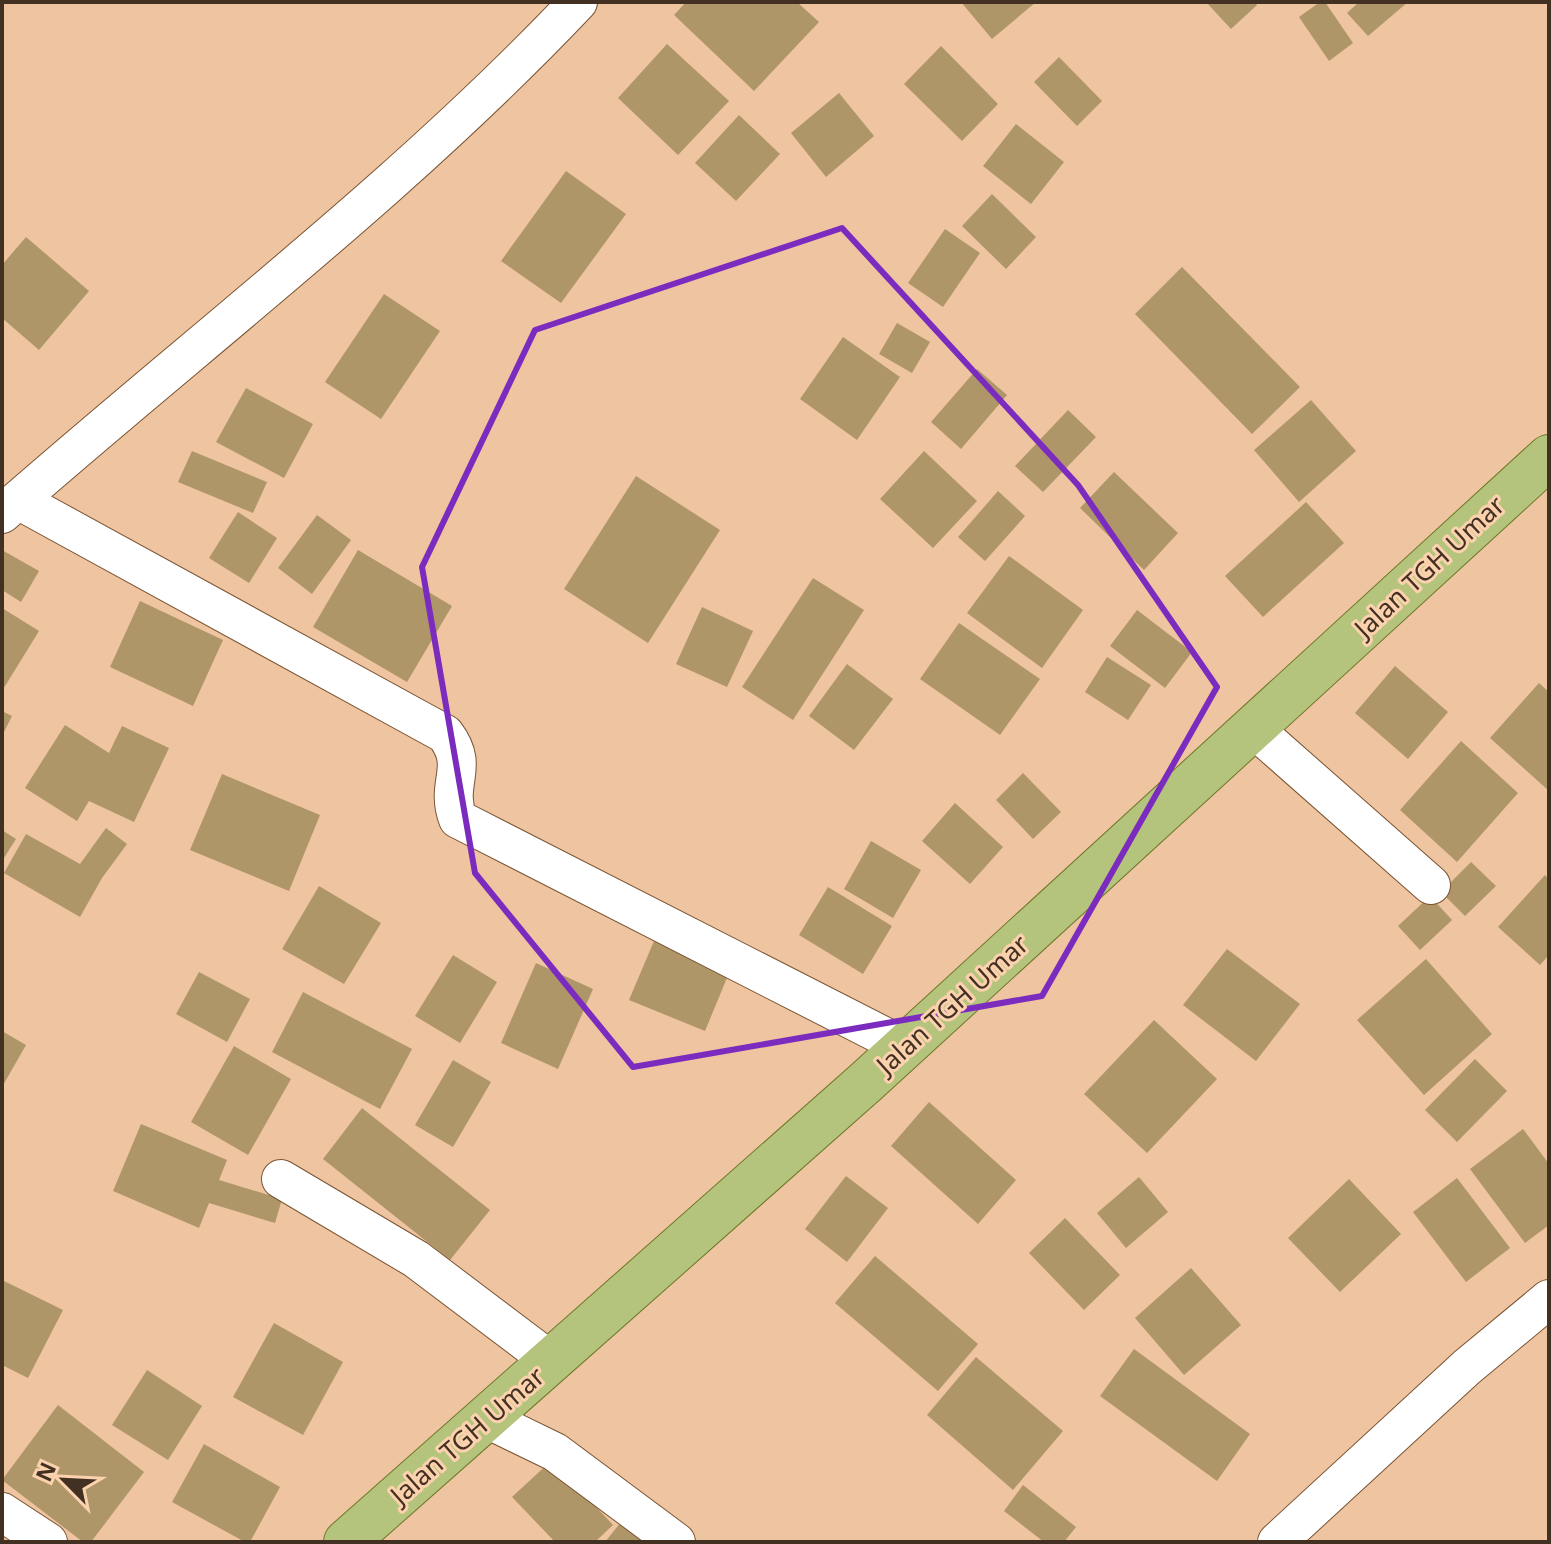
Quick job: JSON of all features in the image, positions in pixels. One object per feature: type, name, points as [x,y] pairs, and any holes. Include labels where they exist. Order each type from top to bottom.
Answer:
[{"type":"main road","name":"Jalan TGH Umar","points":[[346,1542],[905,1047],[1549,457]]},
{"type":"street","points":[[578,2],[511,74],[354,215],[10,507],[445,734],[456,748],[459,767],[452,797],[458,819],[905,1047]]},
{"type":"street","points":[[1253,728],[1431,885]]},
{"type":"street","points":[[281,1179],[416,1259],[551,1361]]},
{"type":"street","points":[[1277,1542],[1467,1367],[1549,1299]]},
{"type":"street","points":[[485,1418],[555,1452],[676,1542]]},
{"type":"street","points":[[2,1512],[48,1542]]},
{"type":"highlighted area","points":[[842,228],[1078,485],[1217,687],[1042,996],[633,1067],[475,873],[422,567],[535,330]]},
{"type":"building","points":[[686,2],[797,2],[819,22],[754,91],[674,15]]},
{"type":"building","points":[[961,2],[1036,2],[992,39]]},
{"type":"building","points":[[1206,2],[1255,2],[1257,5],[1231,29]]},
{"type":"building","points":[[1320,2],[1325,2],[1353,43],[1329,61],[1299,17]]},
{"type":"building","points":[[1359,2],[1408,2],[1368,36],[1347,13]]},
{"type":"building","points":[[667,44],[729,101],[678,155],[618,98]]},
{"type":"building","points":[[941,46],[998,104],[962,141],[904,84]]},
{"type":"building","points":[[1059,57],[1102,101],[1077,126],[1034,82]]},
{"type":"building","points":[[839,93],[874,136],[826,177],[791,133]]},
{"type":"building","points":[[739,115],[780,154],[736,201],[695,163]]},
{"type":"building","points":[[1016,124],[1064,162],[1031,204],[983,166]]},
{"type":"building","points":[[566,171],[626,214],[561,303],[501,261]]},
{"type":"building","points":[[992,194],[1036,237],[1006,269],[962,226]]},
{"type":"building","points":[[945,229],[980,253],[943,307],[908,283]]},
{"type":"building","points":[[26,237],[89,291],[39,350],[2,318],[2,265]]},
{"type":"building","points":[[1182,267],[1300,387],[1252,434],[1135,314]]},
{"type":"building","points":[[384,294],[440,331],[381,419],[325,382]]},
{"type":"building","points":[[897,323],[930,342],[912,373],[879,354]]},
{"type":"building","points":[[843,337],[900,377],[857,440],[800,399]]},
{"type":"building","points":[[977,369],[1007,395],[961,449],[931,422]]},
{"type":"building","points":[[246,388],[313,424],[284,478],[216,442]]},
{"type":"building","points":[[1311,400],[1356,451],[1299,502],[1254,450]]},
{"type":"building","points":[[1068,410],[1096,437],[1043,492],[1015,466]]},
{"type":"building","points":[[192,451],[267,482],[253,513],[178,482]]},
{"type":"building","points":[[924,451],[977,501],[933,548],[880,499]]},
{"type":"building","points":[[1114,472],[1178,533],[1144,570],[1080,508]]},
{"type":"building","points":[[636,476],[720,530],[648,643],[564,589]]},
{"type":"building","points":[[998,491],[1025,516],[985,561],[958,537]]},
{"type":"building","points":[[1306,502],[1344,543],[1263,617],[1225,576]]},
{"type":"building","points":[[238,512],[277,538],[249,583],[209,558]]},
{"type":"building","points":[[317,515],[351,540],[312,594],[278,568]]},
{"type":"building","points":[[2,550],[39,571],[21,602],[2,590]]},
{"type":"building","points":[[358,550],[452,606],[407,682],[313,627]]},
{"type":"building","points":[[1009,556],[1083,610],[1042,668],[967,613]]},
{"type":"building","points":[[813,578],[864,610],[793,720],[742,687]]},
{"type":"building","points":[[140,601],[223,640],[193,706],[110,667]]},
{"type":"building","points":[[702,607],[753,631],[727,687],[676,664]]},
{"type":"building","points":[[2,608],[39,631],[2,691]]},
{"type":"building","points":[[1137,610],[1192,652],[1165,688],[1110,646]]},
{"type":"building","points":[[959,623],[1040,679],[1000,735],[920,679]]},
{"type":"building","points":[[1107,657],[1151,685],[1128,720],[1085,692]]},
{"type":"building","points":[[847,664],[893,699],[854,750],[809,716]]},
{"type":"building","points":[[1395,666],[1448,712],[1408,759],[1355,713]]},
{"type":"building","points":[[1539,683],[1549,692],[1549,791],[1490,738]]},
{"type":"building","points":[[2,711],[12,716],[2,736]]},
{"type":"building","points":[[65,725],[109,753],[122,726],[169,748],[134,822],[89,801],[77,821],[25,788]]},
{"type":"building","points":[[1461,741],[1518,793],[1457,862],[1400,810]]},
{"type":"building","points":[[1023,773],[1061,812],[1033,839],[996,800]]},
{"type":"building","points":[[222,774],[320,815],[289,891],[190,850]]},
{"type":"building","points":[[955,803],[1003,847],[970,884],[922,841]]},
{"type":"building","points":[[106,828],[127,844],[102,878],[80,917],[4,873],[26,834],[80,864]]},
{"type":"building","points":[[2,830],[16,839],[2,861]]},
{"type":"building","points":[[871,841],[921,870],[893,918],[844,889]]},
{"type":"building","points":[[1471,862],[1496,886],[1465,916],[1441,892]]},
{"type":"building","points":[[1545,875],[1549,879],[1549,955],[1540,965],[1498,927]]},
{"type":"building","points":[[319,886],[381,923],[344,984],[282,949]]},
{"type":"building","points":[[828,887],[892,926],[863,974],[799,935]]},
{"type":"building","points":[[1430,896],[1452,920],[1420,950],[1398,926]]},
{"type":"building","points":[[654,941],[729,973],[705,1031],[629,1000]]},
{"type":"building","points":[[1227,949],[1300,1004],[1256,1061],[1183,1005]]},
{"type":"building","points":[[453,955],[497,982],[460,1043],[415,1016]]},
{"type":"building","points":[[1426,959],[1492,1034],[1424,1095],[1357,1020]]},
{"type":"building","points":[[536,963],[593,989],[558,1069],[501,1043]]},
{"type":"building","points":[[199,972],[250,999],[227,1042],[176,1014]]},
{"type":"building","points":[[303,992],[412,1049],[380,1109],[272,1052]]},
{"type":"building","points":[[1154,1020],[1217,1079],[1147,1153],[1084,1094]]},
{"type":"building","points":[[2,1031],[26,1045],[2,1087]]},
{"type":"building","points":[[234,1046],[291,1079],[248,1155],[191,1122]]},
{"type":"building","points":[[1475,1059],[1507,1091],[1457,1142],[1425,1110]]},
{"type":"building","points":[[453,1060],[491,1082],[453,1147],[415,1125]]},
{"type":"building","points":[[929,1102],[1016,1180],[978,1224],[891,1146]]},
{"type":"building","points":[[362,1108],[490,1210],[450,1260],[323,1159]]},
{"type":"building","points":[[141,1124],[227,1160],[219,1180],[282,1199],[275,1223],[209,1203],[199,1228],[113,1191]]},
{"type":"building","points":[[1523,1129],[1549,1164],[1549,1225],[1525,1243],[1470,1169]]},
{"type":"building","points":[[846,1176],[888,1208],[847,1262],[805,1229]]},
{"type":"building","points":[[1139,1177],[1168,1212],[1126,1248],[1097,1213]]},
{"type":"building","points":[[1457,1178],[1510,1248],[1466,1282],[1413,1212]]},
{"type":"building","points":[[1349,1179],[1401,1234],[1340,1292],[1288,1238]]},
{"type":"building","points":[[1065,1218],[1120,1275],[1084,1310],[1029,1253]]},
{"type":"building","points":[[875,1256],[978,1344],[938,1391],[835,1303]]},
{"type":"building","points":[[1191,1268],[1241,1325],[1184,1375],[1135,1318]]},
{"type":"building","points":[[2,1280],[63,1310],[28,1378],[2,1365]]},
{"type":"building","points":[[274,1323],[343,1362],[303,1435],[233,1397]]},
{"type":"building","points":[[1134,1349],[1250,1434],[1217,1481],[1100,1396]]},
{"type":"building","points":[[976,1357],[1063,1431],[1013,1490],[927,1415]]},
{"type":"building","points":[[147,1370],[202,1406],[168,1460],[112,1425]]},
{"type":"building","points":[[58,1405],[144,1472],[91,1542],[83,1542],[2,1480]]},
{"type":"building","points":[[204,1444],[280,1487],[250,1542],[172,1502]]},
{"type":"building","points":[[552,1460],[613,1525],[595,1542],[555,1542],[512,1497]]},
{"type":"building","points":[[1023,1485],[1076,1527],[1064,1542],[1044,1542],[1004,1511]]},
{"type":"building","points":[[625,1517],[655,1542],[605,1542]]}]
